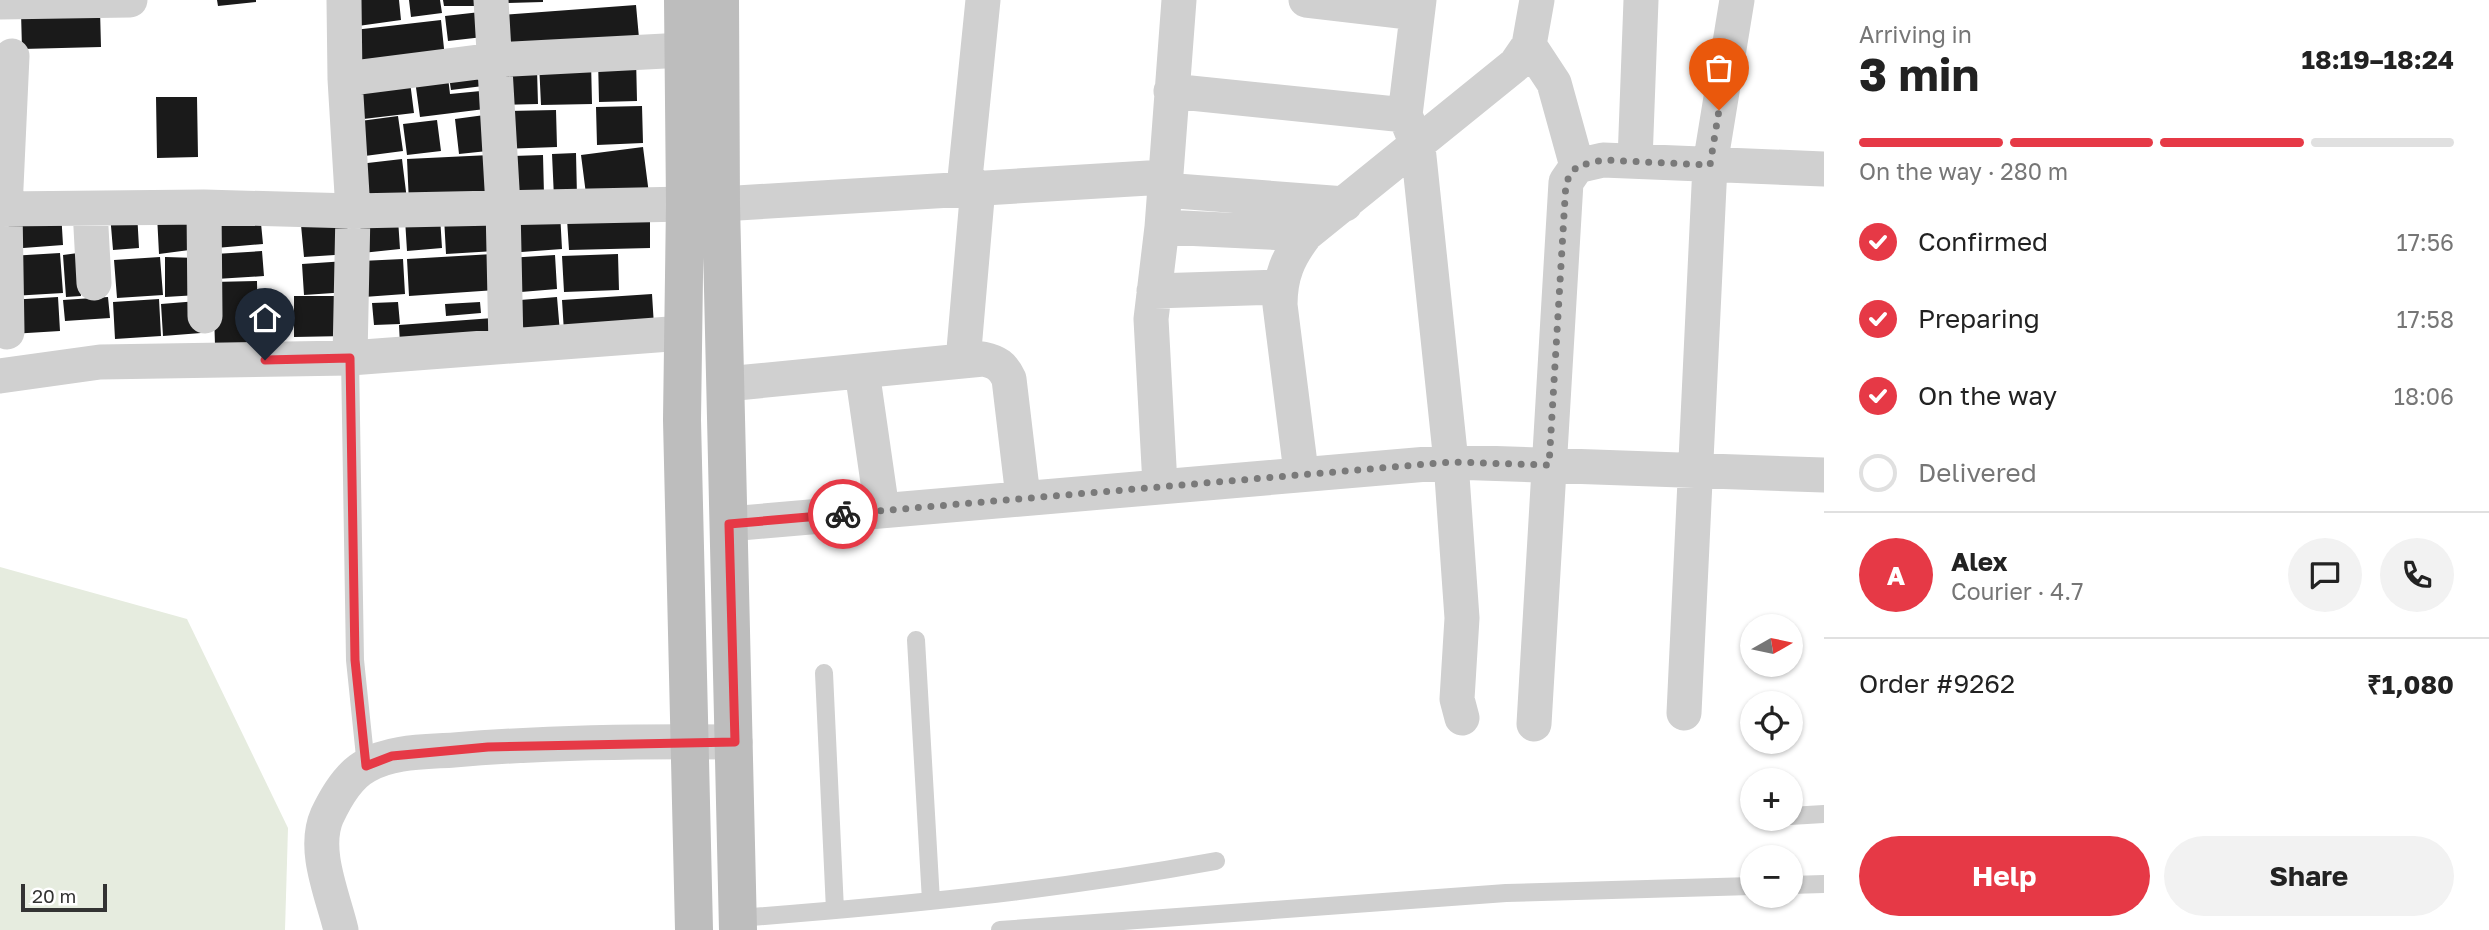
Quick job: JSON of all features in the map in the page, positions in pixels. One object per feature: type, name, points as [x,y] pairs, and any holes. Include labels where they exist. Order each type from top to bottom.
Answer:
[{"type":"main road","points":[[683,0],[684,50],[726,384],[738,924]]},
{"type":"main road","points":[[694,930],[683,333],[703,204],[720,0]]},
{"type":"street","points":[[0,2],[130,0]]},
{"type":"street","points":[[344,0],[345,79],[353,211],[350,358]]},
{"type":"street","points":[[491,0],[503,206],[506,346]]},
{"type":"street","points":[[963,361],[983,0]]},
{"type":"street","points":[[1160,485],[1150,334],[1162,227],[1180,0]]},
{"type":"street","points":[[1306,0],[1418,7],[1405,115],[1418,146],[1451,462],[1462,618],[1457,699],[1462,718]]},
{"type":"street","points":[[1301,472],[1280,287],[1286,263],[1306,234],[1516,64],[1529,45],[1537,0]]},
{"type":"street","points":[[1635,161],[1641,0]]},
{"type":"street","points":[[1684,713],[1710,165],[1737,0]]},
{"type":"street","points":[[1529,45],[1554,83],[1577,166]]},
{"type":"street","points":[[345,79],[494,60],[684,50]]},
{"type":"street","points":[[7,331],[3,209],[12,56]]},
{"type":"street","points":[[1171,91],[1405,115]]},
{"type":"street","points":[[1534,724],[1566,182],[1577,166],[1603,160],[1824,169]]},
{"type":"street","points":[[3,209],[204,207],[353,211],[703,204],[971,188],[1164,184],[1345,204]]},
{"type":"street","points":[[204,207],[205,316]]},
{"type":"street","points":[[90,209],[94,283]]},
{"type":"street","points":[[1162,227],[1306,234]]},
{"type":"street","points":[[1154,291],[1280,287]]},
{"type":"street","points":[[0,376],[77,363],[145,359],[350,358],[683,333]]},
{"type":"street","points":[[726,384],[963,361],[996,362],[1005,369],[1009,379],[1023,498]]},
{"type":"street","points":[[863,371],[882,510]]},
{"type":"street","points":[[729,524],[1301,472],[1451,462],[1824,475]]},
{"type":"street","points":[[341,930],[323,858],[323,833],[327,816],[352,777],[366,766],[392,756],[488,747],[735,742]]},
{"type":"lane","points":[[350,358],[355,660],[366,766]]},
{"type":"lane","points":[[916,640],[931,901]]},
{"type":"lane","points":[[824,673],[835,911]]},
{"type":"lane","points":[[1803,815],[1824,814]]},
{"type":"lane","points":[[738,924],[1120,878],[1216,861]]},
{"type":"lane","points":[[1803,885],[1824,884]]},
{"type":"lane","points":[[1000,930],[1506,892],[1740,886]]},
{"type":"shaded area","points":[[0,567],[187,619],[288,828],[285,930],[0,930]]},
{"type":"building","points":[[217,0],[256,0],[256,2],[218,6]]},
{"type":"building","points":[[355,0],[399,0],[401,20],[358,26]]},
{"type":"building","points":[[409,0],[440,0],[442,13],[411,17]]},
{"type":"building","points":[[443,0],[479,0],[479,6],[444,6]]},
{"type":"building","points":[[507,0],[543,0],[543,2],[507,3]]},
{"type":"building","points":[[636,5],[640,49],[505,59],[502,15]]},
{"type":"building","points":[[100,10],[101,47],[22,49],[21,12]]},
{"type":"building","points":[[489,11],[492,36],[448,41],[445,16]]},
{"type":"building","points":[[441,20],[445,58],[359,69],[354,30]]},
{"type":"building","points":[[636,57],[637,101],[599,102],[598,58]]},
{"type":"building","points":[[591,61],[592,104],[541,105],[539,63]]},
{"type":"building","points":[[489,66],[491,85],[451,90],[448,71]]},
{"type":"building","points":[[447,69],[450,94],[491,90],[493,108],[420,117],[414,73]]},
{"type":"building","points":[[537,69],[538,104],[500,105],[499,70]]},
{"type":"building","points":[[409,74],[414,113],[355,120],[351,81]]},
{"type":"building","points":[[156,97],[197,97],[198,157],[157,158]]},
{"type":"building","points":[[642,106],[643,143],[597,145],[596,107]]},
{"type":"building","points":[[556,110],[557,147],[504,149],[503,111]]},
{"type":"building","points":[[492,114],[497,150],[459,154],[455,119]]},
{"type":"building","points":[[398,116],[403,151],[357,157],[353,122]]},
{"type":"building","points":[[437,120],[441,151],[407,155],[403,124]]},
{"type":"building","points":[[643,147],[649,194],[587,202],[581,155]]},
{"type":"building","points":[[576,153],[577,197],[554,198],[552,154]]},
{"type":"building","points":[[490,155],[492,198],[409,203],[407,159]]},
{"type":"building","points":[[543,155],[544,195],[514,196],[513,156]]},
{"type":"building","points":[[402,159],[407,200],[364,206],[359,164]]},
{"type":"building","points":[[61,211],[63,245],[10,249],[8,214]]},
{"type":"building","points":[[137,212],[139,248],[113,250],[110,214]]},
{"type":"building","points":[[560,212],[562,249],[508,253],[505,215]]},
{"type":"building","points":[[200,213],[197,249],[159,254],[157,215]]},
{"type":"building","points":[[260,213],[263,244],[216,248],[214,216]]},
{"type":"building","points":[[493,213],[495,251],[446,254],[444,217]]},
{"type":"building","points":[[650,216],[650,248],[569,250],[567,219]]},
{"type":"building","points":[[440,217],[442,248],[407,251],[405,219]]},
{"type":"building","points":[[398,219],[400,249],[362,253],[360,222]]},
{"type":"building","points":[[347,223],[350,254],[304,257],[301,225]]},
{"type":"building","points":[[262,251],[264,276],[216,279],[215,254]]},
{"type":"building","points":[[60,253],[63,293],[12,296],[10,256]]},
{"type":"building","points":[[78,253],[81,296],[66,297],[63,255]]},
{"type":"building","points":[[493,254],[496,290],[409,296],[407,259]]},
{"type":"building","points":[[618,254],[619,290],[564,292],[562,256]]},
{"type":"building","points":[[555,255],[557,289],[509,293],[507,258]]},
{"type":"building","points":[[160,257],[163,295],[117,298],[114,260]]},
{"type":"building","points":[[165,257],[197,258],[198,295],[165,297]]},
{"type":"building","points":[[403,259],[405,294],[364,297],[361,261]]},
{"type":"building","points":[[346,261],[348,292],[304,295],[302,264]]},
{"type":"building","points":[[257,281],[258,344],[215,345],[213,282]]},
{"type":"building","points":[[652,294],[654,326],[564,332],[562,300]]},
{"type":"building","points":[[294,296],[345,296],[346,336],[294,337]]},
{"type":"building","points":[[58,297],[60,331],[11,334],[9,300]]},
{"type":"building","points":[[108,297],[110,318],[65,321],[63,300]]},
{"type":"building","points":[[557,297],[560,333],[510,337],[508,301]]},
{"type":"building","points":[[159,299],[161,336],[115,339],[113,302]]},
{"type":"building","points":[[198,301],[201,333],[163,336],[161,304]]},
{"type":"building","points":[[398,302],[400,324],[374,325],[372,303]]},
{"type":"building","points":[[480,302],[481,313],[446,316],[445,304]]},
{"type":"building","points":[[493,318],[495,339],[400,345],[399,325]]},
{"type":"way so far","points":[[843,514],[1301,472],[1451,462],[1549,465],[1566,182],[1577,166],[1603,160],[1710,165],[1719,110]]},
{"type":"route","points":[[265,360],[350,358],[355,660],[366,766],[392,756],[488,747],[579,743],[735,742],[729,524],[843,514]]}]
